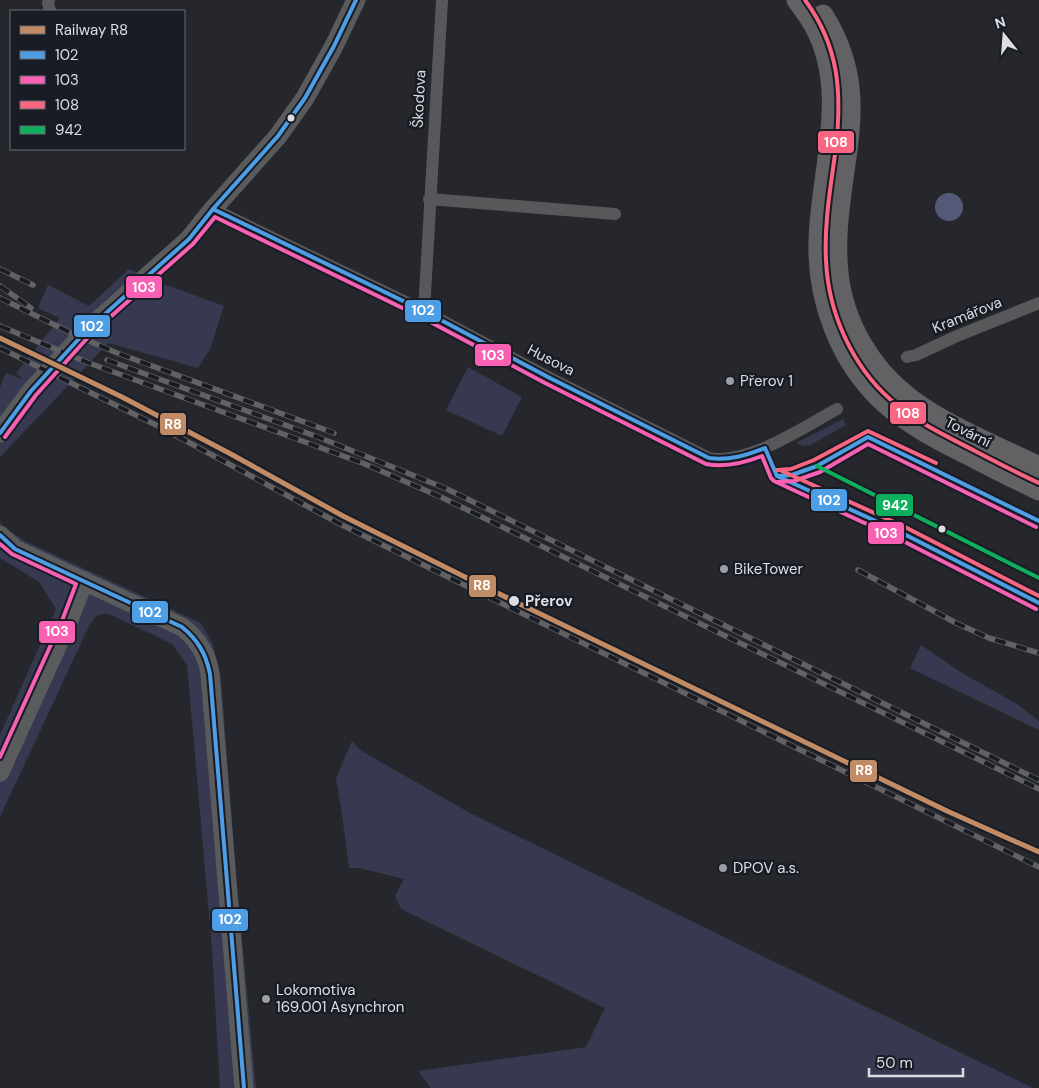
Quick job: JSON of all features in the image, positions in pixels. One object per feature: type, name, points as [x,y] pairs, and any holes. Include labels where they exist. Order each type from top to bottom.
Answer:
[{"type":"main road","points":[[0,433],[31,392],[87,330],[189,239],[278,136],[305,98],[334,46],[356,0]]},
{"type":"main road","points":[[796,0],[814,25],[821,40],[826,56],[840,139]]},
{"type":"main road","points":[[813,0],[828,22],[846,68],[850,100],[840,139]]},
{"type":"main road","name":"Tovární","points":[[840,139],[838,273],[843,301],[861,343],[871,359],[895,387],[922,407],[959,428],[1039,467]]},
{"type":"main road","name":"Tovární","points":[[840,139],[821,214],[819,239],[822,289],[831,322],[845,351],[855,368],[872,389],[906,421],[931,436],[1038,486]]},
{"type":"main road","points":[[0,535],[15,549],[182,627],[198,642],[207,659],[210,674],[244,1088]]},
{"type":"main road","points":[[0,772],[69,620],[84,580]]},
{"type":"street","name":"Škodova","points":[[424,311],[442,0]]},
{"type":"street","points":[[429,199],[615,214]]},
{"type":"street","name":"Husova","points":[[213,209],[424,311],[548,377],[709,458],[716,460],[743,456],[765,448],[837,409]]},
{"type":"street","name":"Kramářova","points":[[906,357],[916,355],[957,336],[1039,304]]},
{"type":"shaded area","points":[[949,193],[959,197],[963,207],[959,217],[949,221],[939,217],[935,207],[939,197]]},
{"type":"shaded area","points":[[129,269],[224,306],[210,349],[198,368],[108,343],[0,457],[0,387],[6,373],[22,379],[16,373],[60,318],[38,308],[48,285],[89,306]]},
{"type":"shaded area","points":[[468,367],[522,397],[502,436],[446,410]]},
{"type":"shaded area","points":[[843,419],[846,425],[810,445],[802,446],[796,443]]},
{"type":"shaded area","points":[[0,521],[3,527],[25,541],[201,623],[213,644],[221,678],[237,886],[256,1088],[220,1088],[212,949],[187,665],[172,644],[109,614],[95,617],[89,626],[0,817],[0,735],[56,609],[39,582],[0,558]]},
{"type":"shaded area","points":[[921,645],[962,673],[1017,704],[1039,721],[1039,730],[910,668]]},
{"type":"shaded area","points":[[352,741],[360,750],[470,813],[1033,1088],[431,1088],[418,1071],[586,1047],[605,1008],[401,909],[395,896],[404,879],[359,868],[349,868],[336,778]]},
{"type":"railway","points":[[0,269],[33,285]]},
{"type":"railway","points":[[0,286],[31,308]]},
{"type":"railway","points":[[0,298],[73,334],[117,353],[334,433]]},
{"type":"railway","points":[[0,326],[89,363],[365,464],[443,498],[1039,789]]},
{"type":"railway","points":[[0,348],[162,428],[340,524],[1039,867]]},
{"type":"railway","points":[[107,360],[318,437],[447,489],[1039,780]]},
{"type":"railway","points":[[858,570],[956,623],[989,638],[1039,653]]},
{"type":"rail line","name":"R8","points":[[0,338],[122,397],[343,516],[487,588],[947,811],[1039,852]]},
{"type":"transit line","name":"102","points":[[0,433],[31,391],[87,330],[189,239],[278,136],[305,98],[334,46],[356,0]]},
{"type":"transit line","name":"108","points":[[805,0],[825,35],[836,70],[838,127],[827,218],[826,260],[832,299],[845,337],[865,371],[877,386],[901,408],[942,434],[1039,483]]},
{"type":"transit line","name":"102","points":[[213,209],[424,311],[548,377],[709,458],[731,458],[765,448],[777,476],[902,533],[1039,603]]},
{"type":"transit line","name":"103","points":[[5,437],[36,395],[91,334],[193,244],[215,217],[421,317],[545,383],[706,464],[734,464],[762,456],[774,481],[899,539],[1036,609]]},
{"type":"transit line","name":"108","points":[[777,470],[791,469],[814,460],[868,431],[936,463]]},
{"type":"transit line","name":"102","points":[[777,476],[792,475],[817,466],[868,437],[1039,521]]},
{"type":"transit line","name":"103","points":[[777,482],[794,481],[820,472],[868,444],[1036,527]]},
{"type":"transit line","name":"942","points":[[817,466],[1039,578]]},
{"type":"transit line","name":"108","points":[[780,470],[905,527],[1039,596]]},
{"type":"transit line","name":"102","points":[[0,535],[15,549],[182,627],[193,637],[204,654],[210,674],[244,1088]]},
{"type":"transit line","name":"103","points":[[0,544],[12,554],[76,584],[63,618],[0,757]]},
{"type":"place","name":"Přerov 1","points":[[730,381]]},
{"type":"place","name":"BikeTower","points":[[724,569]]},
{"type":"place","name":"Přerov","points":[[514,601]]},
{"type":"place","name":"DPOV a.s.","points":[[723,868]]},
{"type":"place","name":"Lokomotiva 169.001 Asynchron","points":[[266,999]]}]
